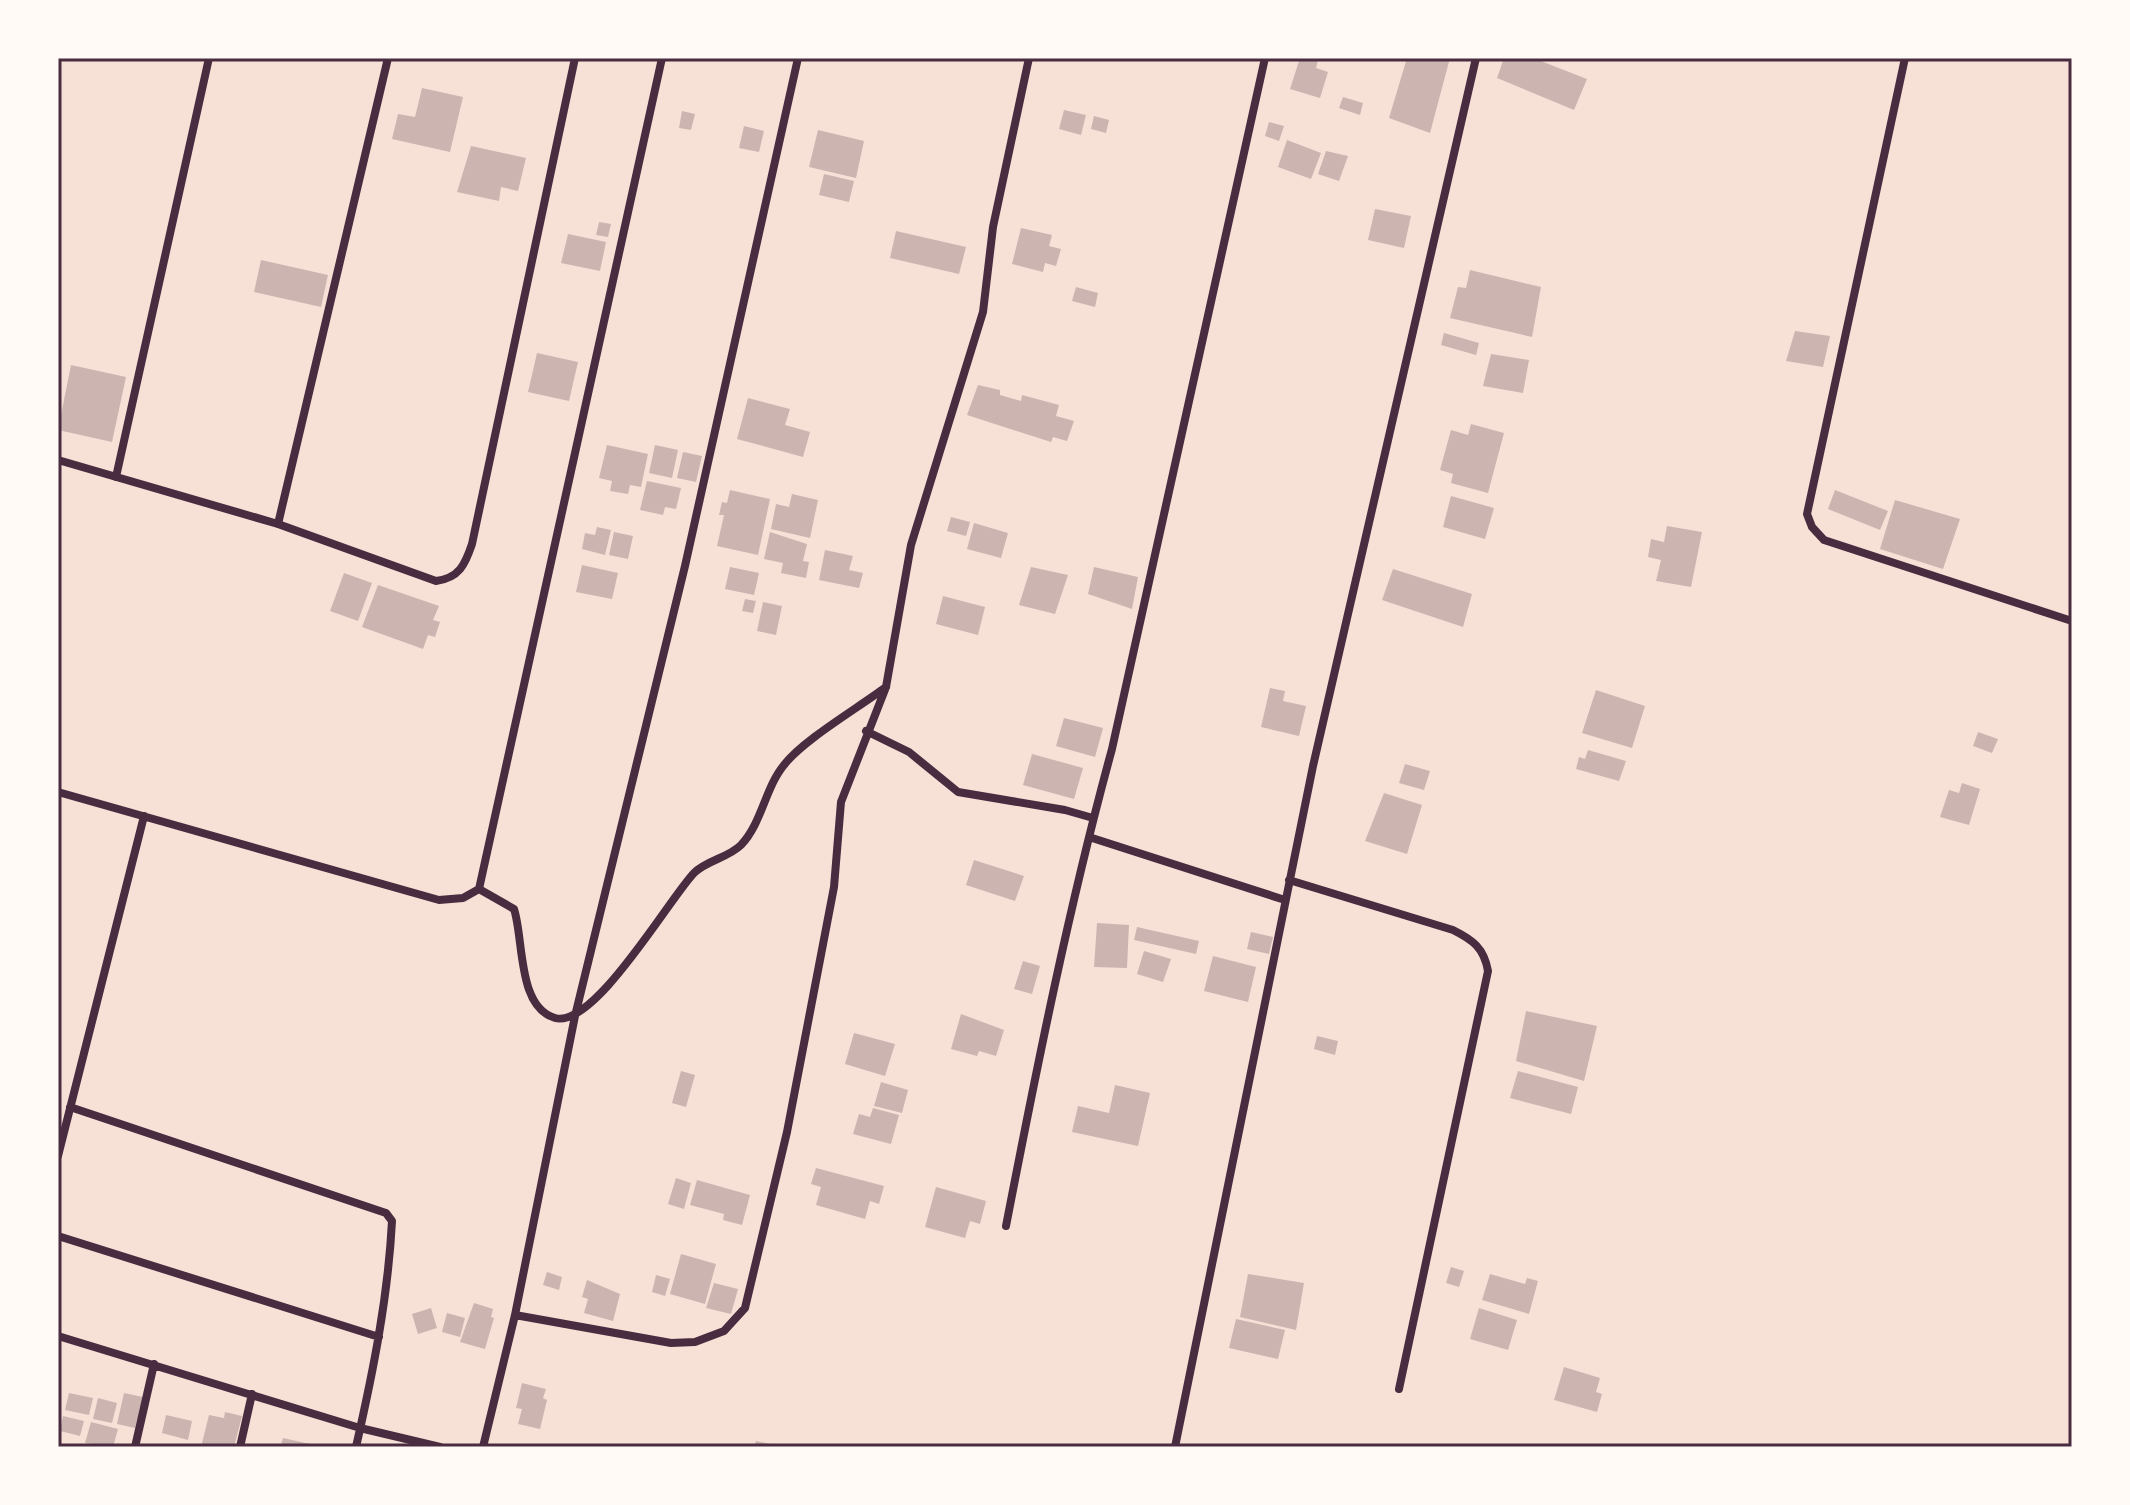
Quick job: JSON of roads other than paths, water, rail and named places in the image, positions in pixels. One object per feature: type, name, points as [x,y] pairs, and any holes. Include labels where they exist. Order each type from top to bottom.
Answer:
[{"type":"street","points":[[116,477],[209,58]]},
{"type":"street","points":[[278,524],[388,58]]},
{"type":"street","points":[[58,460],[278,524],[436,581],[453,577],[459,572],[472,544],[575,58]]},
{"type":"street","points":[[58,792],[439,900],[463,898],[479,889],[662,58]]},
{"type":"street","points":[[483,1447],[515,1315],[575,1016],[685,566],[798,58]]},
{"type":"street","points":[[515,1315],[671,1343],[695,1342],[724,1331],[745,1308],[787,1132],[831,902],[841,802],[866,731],[886,687],[911,545],[983,312],[993,227],[1029,58]]},
{"type":"street","points":[[1006,1226],[1034,1083],[1093,818],[1112,749],[1265,58]]},
{"type":"street","points":[[1175,1447],[1313,766],[1476,58]]},
{"type":"street","points":[[1905,58],[1807,514],[1812,527],[1824,540],[2072,621]]},
{"type":"street","points":[[479,889],[514,909],[524,980],[538,1007],[555,1018],[575,1016],[640,949],[694,873],[739,847],[784,765],[886,687]]},
{"type":"street","points":[[866,731],[909,752],[958,792],[1065,810],[1093,818]]},
{"type":"street","points":[[58,1156],[144,816]]},
{"type":"street","points":[[1089,837],[1285,900]]},
{"type":"street","points":[[1289,880],[1453,930],[1474,940],[1486,956],[1488,971],[1399,1389]]},
{"type":"street","points":[[70,1107],[386,1213],[392,1221],[379,1337],[356,1447]]},
{"type":"street","points":[[58,1236],[379,1337]]},
{"type":"street","points":[[58,1336],[360,1428],[440,1447]]},
{"type":"street","points":[[135,1447],[154,1364]]},
{"type":"street","points":[[240,1447],[252,1394]]}]
